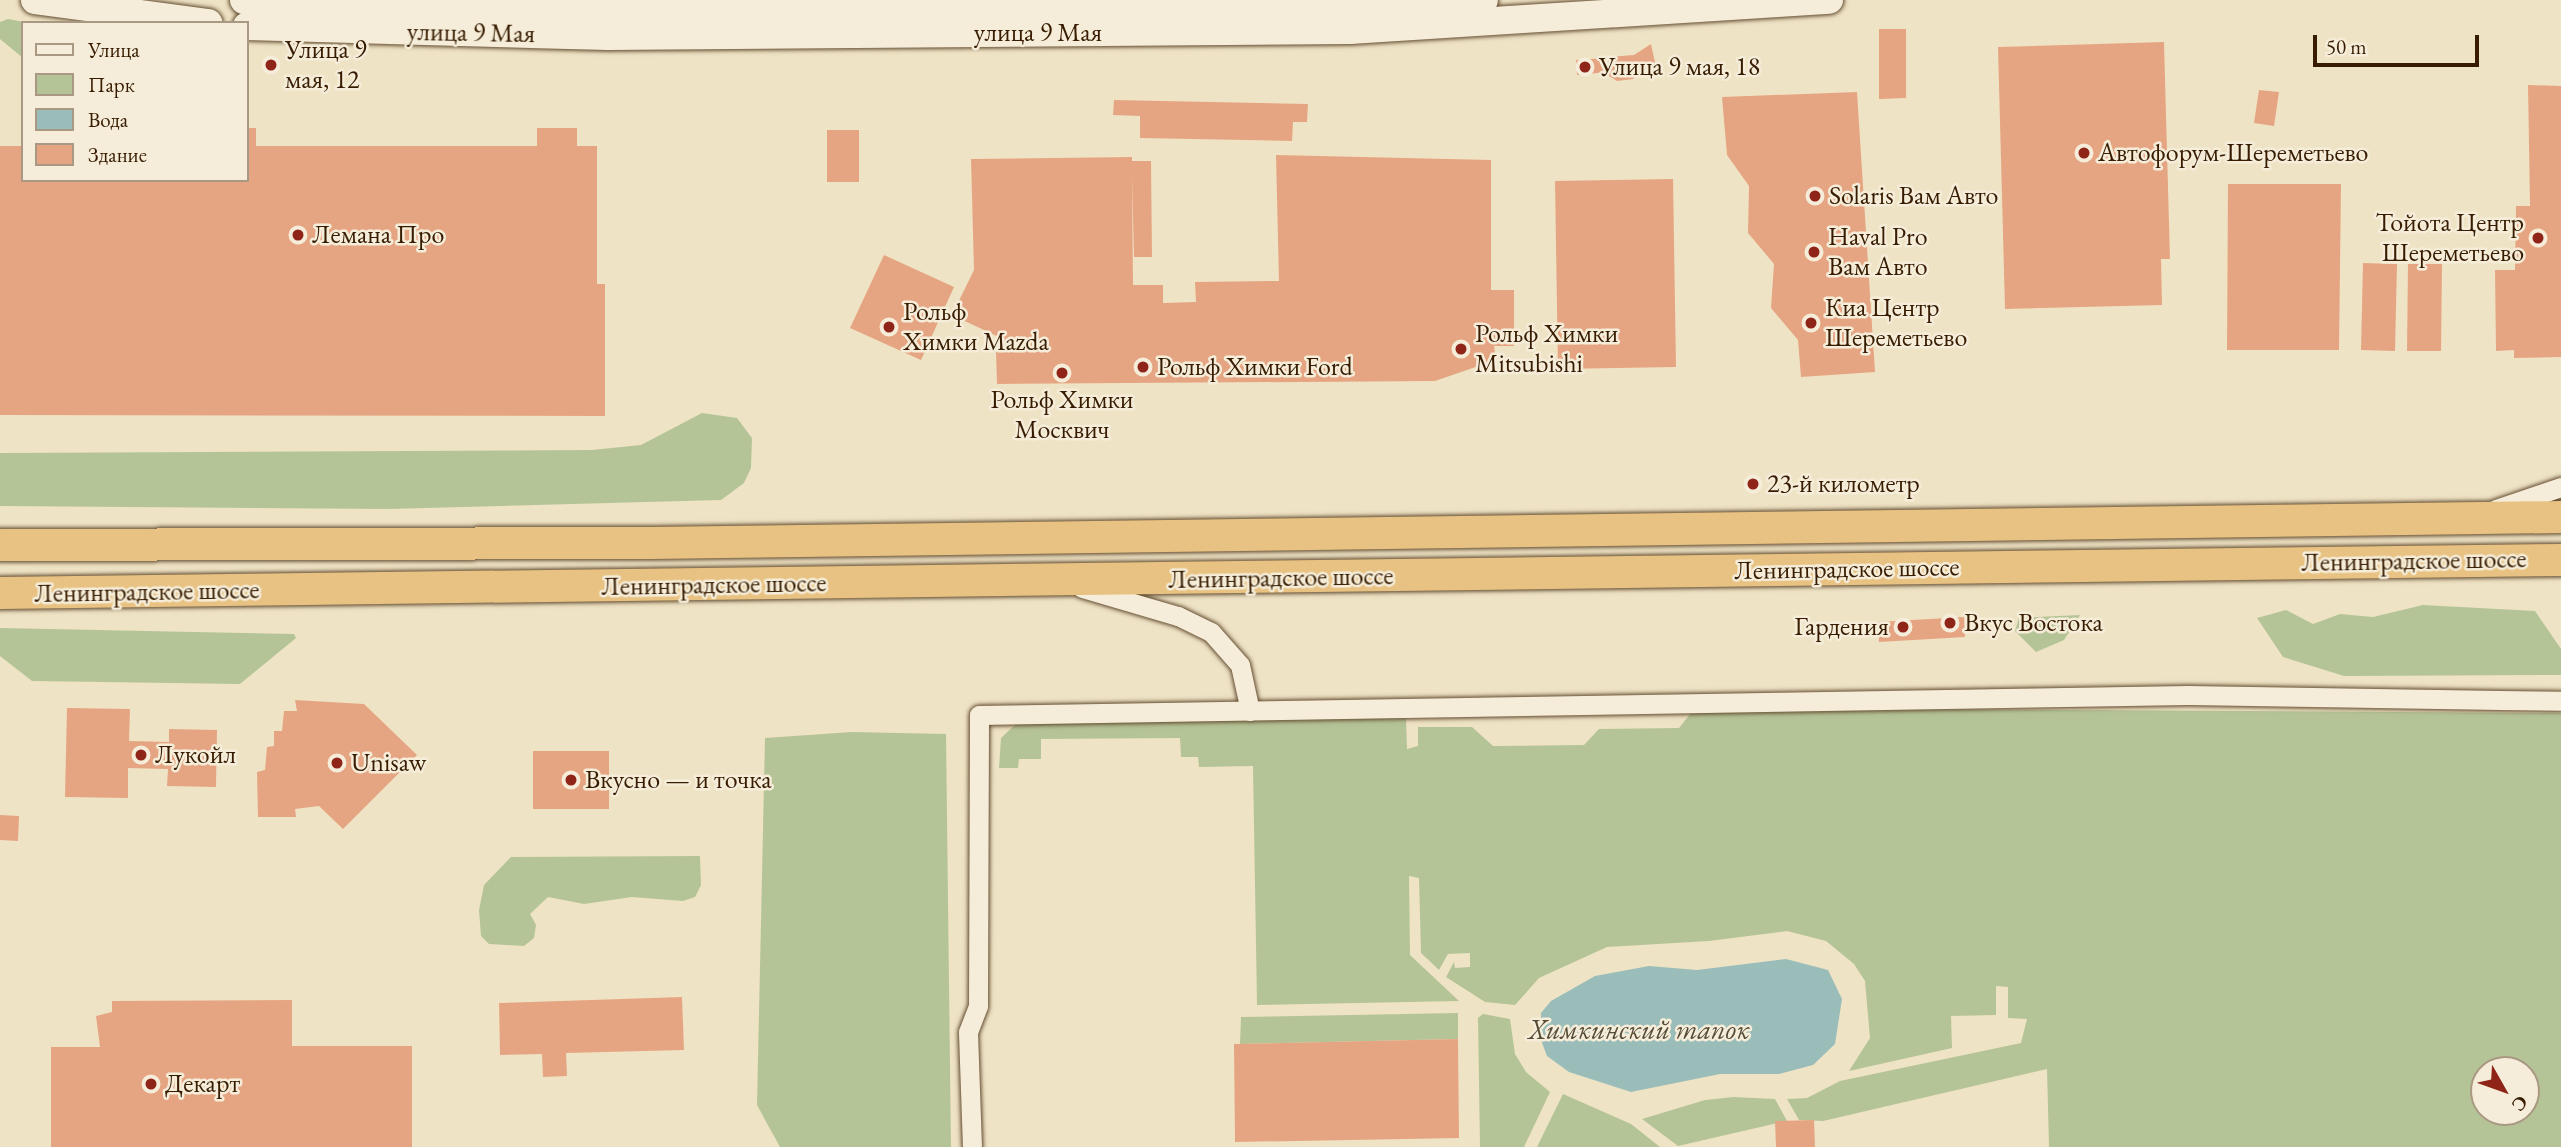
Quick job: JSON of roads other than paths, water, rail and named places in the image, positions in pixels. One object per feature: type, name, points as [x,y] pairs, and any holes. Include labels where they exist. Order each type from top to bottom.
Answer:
[{"type":"highway","name":"Ленинградское шоссе","points":[[0,545],[835,541],[2561,517]]},
{"type":"highway","name":"Ленинградское шоссе","points":[[0,593],[1061,582],[2561,560]]},
{"type":"main road","points":[[35,0],[193,21]]},
{"type":"main road","name":"улица 9 Мая","points":[[244,0],[675,10],[1348,7],[1484,0]]},
{"type":"main road","name":"улица 9 Мая","points":[[248,26],[608,36],[1350,30],[1829,0]]},
{"type":"street","points":[[2473,517],[2561,488]]},
{"type":"street","points":[[1061,582],[1178,616],[1211,632],[1240,665],[1250,711]]},
{"type":"street","points":[[972,1147],[968,1032],[978,1006],[979,715],[2174,695],[2561,701]]},
{"type":"water","name":"Химкинский тапок","points":[[1786,959],[1828,970],[1842,999],[1835,1044],[1813,1065],[1779,1074],[1720,1074],[1631,1092],[1569,1072],[1547,1056],[1541,1040],[1541,1013],[1551,1001],[1595,976],[1649,966],[1697,970]]},
{"type":"place","name":"Улица 9 мая, 12","points":[[271,65]]},
{"type":"place","name":"Улица 9 мая, 18","points":[[1585,67]]},
{"type":"place","name":"Автофорум-Шереметьево","points":[[2084,153]]},
{"type":"place","name":"Solaris Вам Авто","points":[[1815,196]]},
{"type":"place","name":"Лемана Про","points":[[298,235]]},
{"type":"place","name":"Тойота Центр Шереметьево","points":[[2538,238]]},
{"type":"place","name":"Haval Pro Вам Авто","points":[[1814,252]]},
{"type":"place","name":"Киа Центр Шереметьево","points":[[1811,323]]},
{"type":"place","name":"Рольф Химки Mazda","points":[[889,327]]},
{"type":"place","name":"Рольф Химки Mitsubishi","points":[[1461,349]]},
{"type":"place","name":"Рольф Химки Ford","points":[[1143,367]]},
{"type":"place","name":"Рольф Химки Москвич","points":[[1062,373]]},
{"type":"place","name":"23-й километр","points":[[1753,484]]},
{"type":"place","name":"Вкус Востока","points":[[1950,623]]},
{"type":"place","name":"Гардения","points":[[1903,627]]},
{"type":"place","name":"Лукойл","points":[[141,755]]},
{"type":"place","name":"Unisaw","points":[[337,763]]},
{"type":"place","name":"Вкусно — и точка","points":[[571,780]]},
{"type":"place","name":"Декарт","points":[[151,1084]]}]
